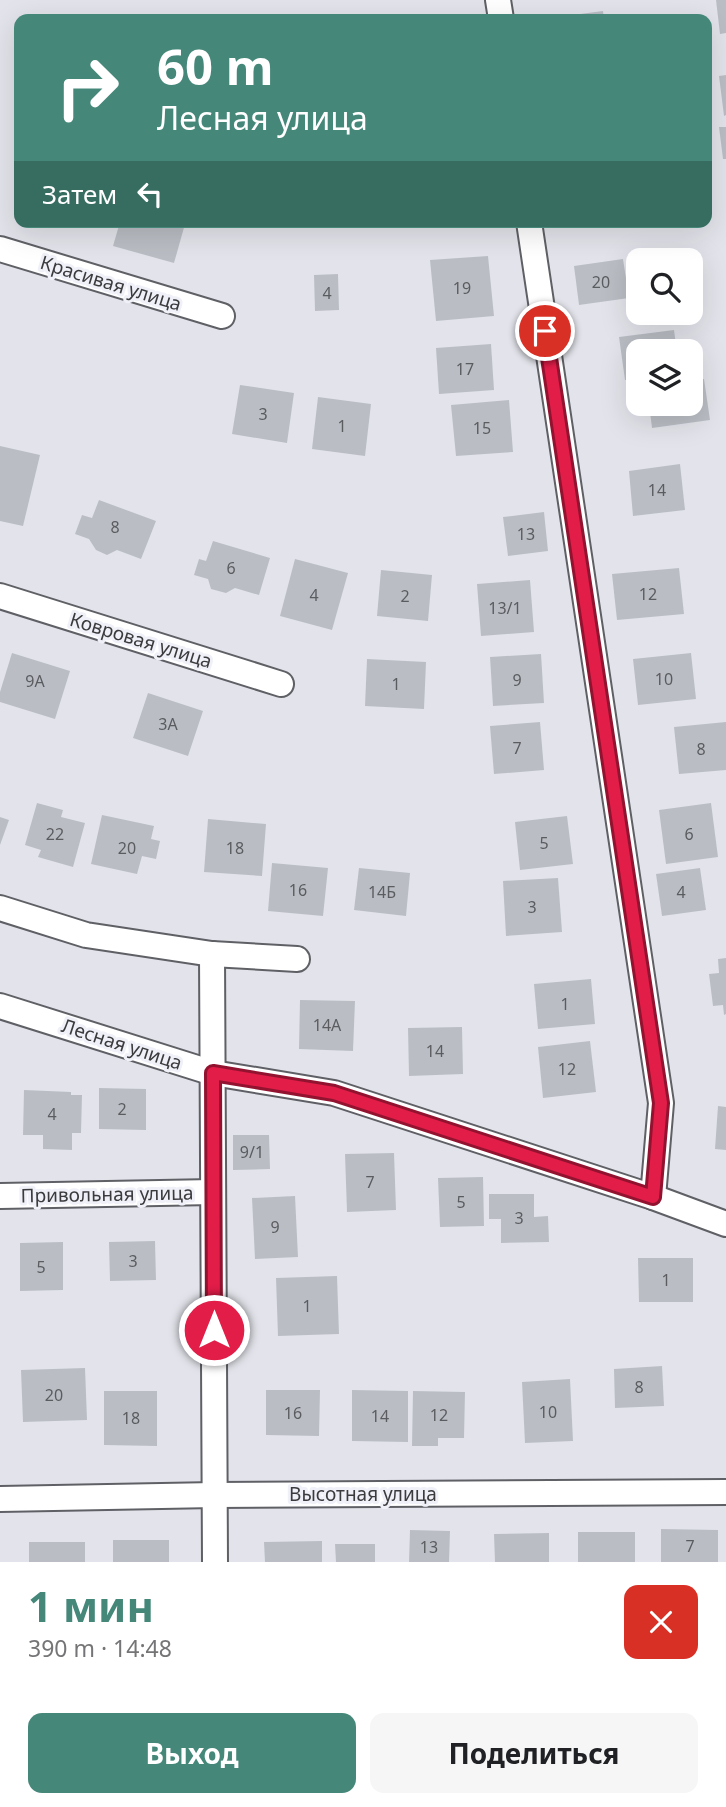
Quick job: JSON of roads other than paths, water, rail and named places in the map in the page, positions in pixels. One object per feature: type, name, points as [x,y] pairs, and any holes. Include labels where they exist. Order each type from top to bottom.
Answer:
[{"type":"street","points":[[530,228],[661,1103],[653,1197]]},
{"type":"street","name":"Красивая улица","points":[[0,249],[222,316]]},
{"type":"street","name":"Ковровая улица","points":[[0,596],[281,684]]},
{"type":"street","points":[[0,908],[86,935],[212,954],[297,960]]},
{"type":"street","points":[[212,954],[215,1562]]},
{"type":"street","name":"Лесная улица","points":[[0,1006],[213,1073],[334,1093],[653,1197],[726,1224]]},
{"type":"street","name":"Привольная улица","points":[[0,1196],[214,1192]]},
{"type":"street","name":"Высотная улица","points":[[0,1499],[726,1492]]}]
